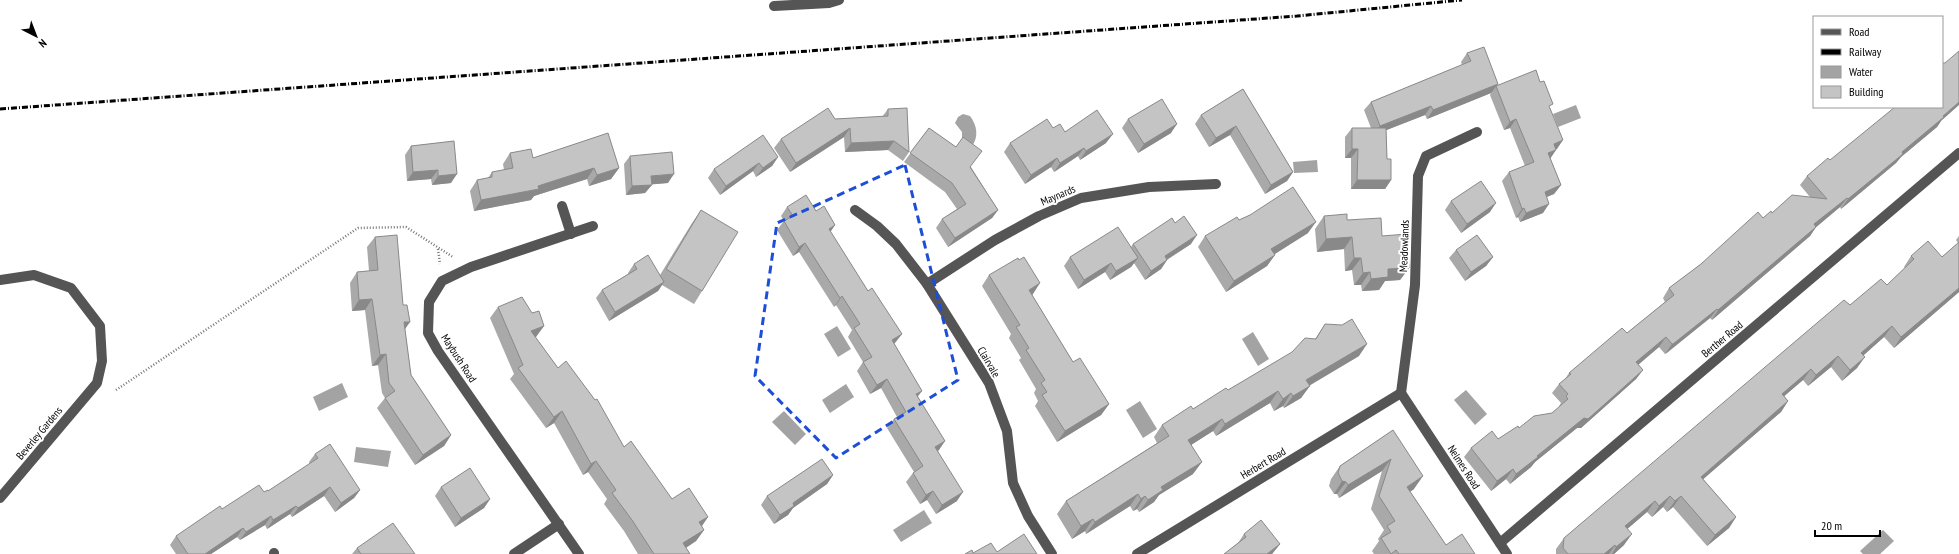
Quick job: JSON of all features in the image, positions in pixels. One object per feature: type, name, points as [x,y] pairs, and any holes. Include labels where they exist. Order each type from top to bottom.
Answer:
[{"type":"street","points":[[774,6],[829,3],[839,0]]},
{"type":"street","name":"Meadowlands","points":[[1401,393],[1415,285],[1418,176],[1426,156],[1477,132]]},
{"type":"street","name":"Berther Road","points":[[1500,543],[1959,153]]},
{"type":"street","name":"Maynards","points":[[927,284],[995,240],[1039,216],[1081,198],[1149,187],[1216,184]]},
{"type":"street","points":[[562,206],[571,234]]},
{"type":"street","name":"Clairvale","points":[[855,210],[878,226],[896,244],[927,284],[989,383],[1007,431],[1014,483],[1028,516],[1052,554]]},
{"type":"street","name":"Maybush Road","points":[[579,554],[438,351],[428,333],[429,302],[442,281],[471,267],[593,226]]},
{"type":"street","name":"Beverley Gardens","points":[[0,280],[34,276],[71,288],[100,326],[102,362],[97,383],[0,498]]},
{"type":"street","name":"Nelmes Road","points":[[1401,393],[1507,554]]},
{"type":"street","name":"Herbert Road","points":[[1137,554],[1401,393]]},
{"type":"street","points":[[514,554],[559,524]]},
{"type":"path","points":[[116,390],[358,228],[406,227],[471,267]]},
{"type":"highlighted area","points":[[905,165],[958,380],[836,458],[755,376],[777,223]]},
{"type":"water","points":[[1576,105],[1581,118],[1558,127],[1553,114]]},
{"type":"water","points":[[963,114],[970,116],[976,127],[976,139],[972,146],[962,143],[962,132],[955,123],[958,117]]},
{"type":"water","points":[[1317,160],[1318,172],[1294,173],[1293,162]]},
{"type":"water","points":[[837,326],[851,349],[838,357],[824,334]]},
{"type":"water","points":[[1253,332],[1269,359],[1258,366],[1242,339]]},
{"type":"water","points":[[342,383],[348,397],[319,411],[313,397]]},
{"type":"water","points":[[846,384],[854,397],[830,413],[822,400]]},
{"type":"water","points":[[1466,390],[1487,414],[1475,425],[1454,400]]},
{"type":"water","points":[[1140,401],[1157,429],[1143,438],[1126,410]]},
{"type":"water","points":[[784,411],[806,434],[795,445],[772,422]]},
{"type":"water","points":[[356,447],[391,451],[388,467],[354,462]]},
{"type":"water","points":[[924,510],[932,523],[901,542],[893,530]]},
{"type":"water","points":[[1883,530],[1894,541],[1880,554],[1863,554],[1860,551]]},
{"type":"building","points":[[1484,47],[1498,84],[1433,110],[1431,106],[1380,126],[1371,102],[1471,61],[1467,53]]},
{"type":"building","points":[[1959,51],[1959,102],[1943,116],[1944,117],[1902,152],[1903,154],[1848,199],[1847,198],[1814,224],[1816,227],[1718,310],[1717,309],[1673,344],[1666,337],[1636,362],[1643,370],[1588,419],[1584,418],[1516,474],[1513,469],[1497,481],[1471,448],[1492,431],[1498,439],[1518,426],[1519,428],[1534,416],[1552,413],[1568,399],[1566,396],[1568,394],[1559,384],[1571,374],[1569,373],[1622,328],[1627,333],[1674,295],[1669,288],[1701,264],[1758,212],[1763,218],[1771,211],[1772,213],[1792,195],[1827,199],[1807,176],[1828,158],[1830,160],[1894,108],[1943,108],[1943,63]]},
{"type":"building","points":[[1536,70],[1540,82],[1544,81],[1553,104],[1549,106],[1563,140],[1554,144],[1556,150],[1548,153],[1561,185],[1545,192],[1549,204],[1526,213],[1524,208],[1522,209],[1509,172],[1534,162],[1516,119],[1510,122],[1496,86]]},
{"type":"building","points":[[1243,89],[1293,172],[1271,185],[1236,126],[1216,138],[1201,115]]},
{"type":"building","points":[[1162,99],[1177,124],[1144,144],[1128,119]]},
{"type":"building","points":[[828,108],[835,119],[888,116],[888,109],[907,108],[909,152],[894,141],[851,143],[850,128],[796,163],[781,139]]},
{"type":"building","points":[[1097,110],[1113,134],[1086,151],[1084,148],[1060,163],[1057,158],[1031,175],[1010,143],[1047,119],[1053,128],[1060,124],[1065,132]]},
{"type":"building","points":[[929,128],[956,147],[963,137],[982,151],[970,167],[998,210],[955,238],[942,219],[966,204],[952,183],[910,153]]},
{"type":"building","points":[[1352,128],[1386,128],[1387,159],[1391,159],[1391,180],[1357,180],[1358,149],[1352,149]]},
{"type":"building","points":[[608,133],[619,168],[597,175],[594,168],[538,186],[539,189],[481,200],[477,180],[492,177],[492,172],[513,168],[510,153],[531,149],[533,158]]},
{"type":"building","points":[[763,135],[778,157],[763,168],[759,163],[726,186],[714,169]]},
{"type":"building","points":[[454,141],[457,174],[438,176],[438,170],[413,172],[411,146]]},
{"type":"building","points":[[672,152],[674,174],[651,176],[652,185],[632,186],[630,156]]},
{"type":"building","points":[[1481,181],[1496,203],[1467,224],[1451,201]]},
{"type":"building","points":[[1293,187],[1316,222],[1271,249],[1275,255],[1234,281],[1205,236],[1237,217],[1239,220],[1250,215]]},
{"type":"building","points":[[806,195],[816,211],[824,206],[835,225],[829,229],[868,291],[872,288],[902,334],[892,340],[922,391],[916,394],[945,441],[935,447],[963,492],[942,505],[933,491],[926,495],[913,473],[923,466],[894,419],[906,412],[887,379],[877,385],[863,362],[872,357],[854,328],[860,324],[842,296],[840,298],[805,243],[799,247],[784,221],[793,216],[787,207]]},
{"type":"building","points":[[701,210],[738,232],[702,291],[666,269]]},
{"type":"building","points":[[1347,214],[1347,220],[1381,218],[1382,236],[1407,234],[1409,268],[1388,269],[1388,277],[1371,279],[1370,272],[1363,273],[1361,258],[1354,258],[1352,237],[1326,239],[1324,216]]},
{"type":"building","points":[[1184,216],[1197,235],[1165,256],[1167,260],[1151,271],[1133,244],[1172,218],[1175,223]]},
{"type":"building","points":[[1118,227],[1138,258],[1116,271],[1111,263],[1084,280],[1070,257]]},
{"type":"building","points":[[397,235],[403,305],[407,305],[410,322],[404,322],[411,375],[451,435],[423,455],[385,398],[395,391],[389,383],[386,354],[380,355],[372,299],[359,300],[357,272],[378,270],[375,237]]},
{"type":"building","points":[[1477,235],[1493,257],[1471,272],[1456,250]]},
{"type":"building","points":[[1928,241],[1942,257],[1959,242],[1959,288],[1901,337],[1892,326],[1861,353],[1865,357],[1850,370],[1838,356],[1816,375],[1811,369],[1782,394],[1788,401],[1701,477],[1736,517],[1715,535],[1681,496],[1675,501],[1670,496],[1659,506],[1655,501],[1625,526],[1632,534],[1616,547],[1615,545],[1604,554],[1568,554],[1563,548],[1564,538],[1844,300],[1850,305],[1881,279],[1887,285],[1914,259],[1911,256]]},
{"type":"building","points":[[648,255],[664,282],[615,312],[602,290],[637,269],[634,264]]},
{"type":"building","points":[[1024,257],[1040,283],[1029,290],[1073,362],[1080,358],[1109,404],[1065,431],[1042,395],[1047,392],[1041,383],[1045,380],[1026,350],[1029,348],[1016,327],[1020,325],[989,275],[1018,258],[1019,260]]},
{"type":"building","points":[[522,297],[532,313],[539,311],[544,326],[531,331],[558,368],[566,361],[595,400],[597,399],[624,447],[631,441],[672,499],[689,488],[708,517],[699,522],[704,530],[683,543],[690,554],[654,554],[612,493],[616,490],[596,461],[591,464],[562,411],[554,417],[518,368],[523,365],[498,307]]},
{"type":"building","points":[[1352,319],[1367,344],[1306,380],[1310,386],[1293,396],[1291,393],[1283,399],[1278,391],[1225,424],[1222,419],[1188,440],[1202,462],[1161,487],[1163,490],[1148,500],[1145,496],[1141,499],[1138,494],[1095,522],[1093,519],[1081,526],[1066,501],[1169,436],[1162,425],[1191,406],[1193,409],[1226,388],[1228,390],[1292,352],[1305,338],[1316,339],[1325,324],[1342,325]]},
{"type":"building","points":[[1393,430],[1423,476],[1407,487],[1446,545],[1462,534],[1475,554],[1399,554],[1396,550],[1391,554],[1381,538],[1391,532],[1387,526],[1395,521],[1379,496],[1391,459],[1348,485],[1346,482],[1342,481],[1338,473],[1340,466]]},
{"type":"building","points":[[330,444],[360,490],[341,503],[330,487],[298,508],[296,506],[273,520],[271,516],[246,532],[243,528],[205,554],[188,554],[176,536],[220,506],[222,509],[259,485],[264,492],[268,491],[318,458],[315,454]]},
{"type":"building","points":[[822,459],[833,475],[793,503],[794,506],[780,515],[767,496]]},
{"type":"building","points":[[470,468],[490,499],[461,518],[441,487]]},
{"type":"building","points":[[1261,520],[1280,544],[1267,554],[1224,554],[1246,537],[1244,534]]},
{"type":"building","points":[[393,523],[415,554],[361,554],[357,548]]},
{"type":"building","points":[[1024,534],[1037,554],[965,554],[972,550],[973,553],[991,543],[997,552]]},
{"type":"railway","points":[[0,109],[1297,16],[1462,0]]}]
